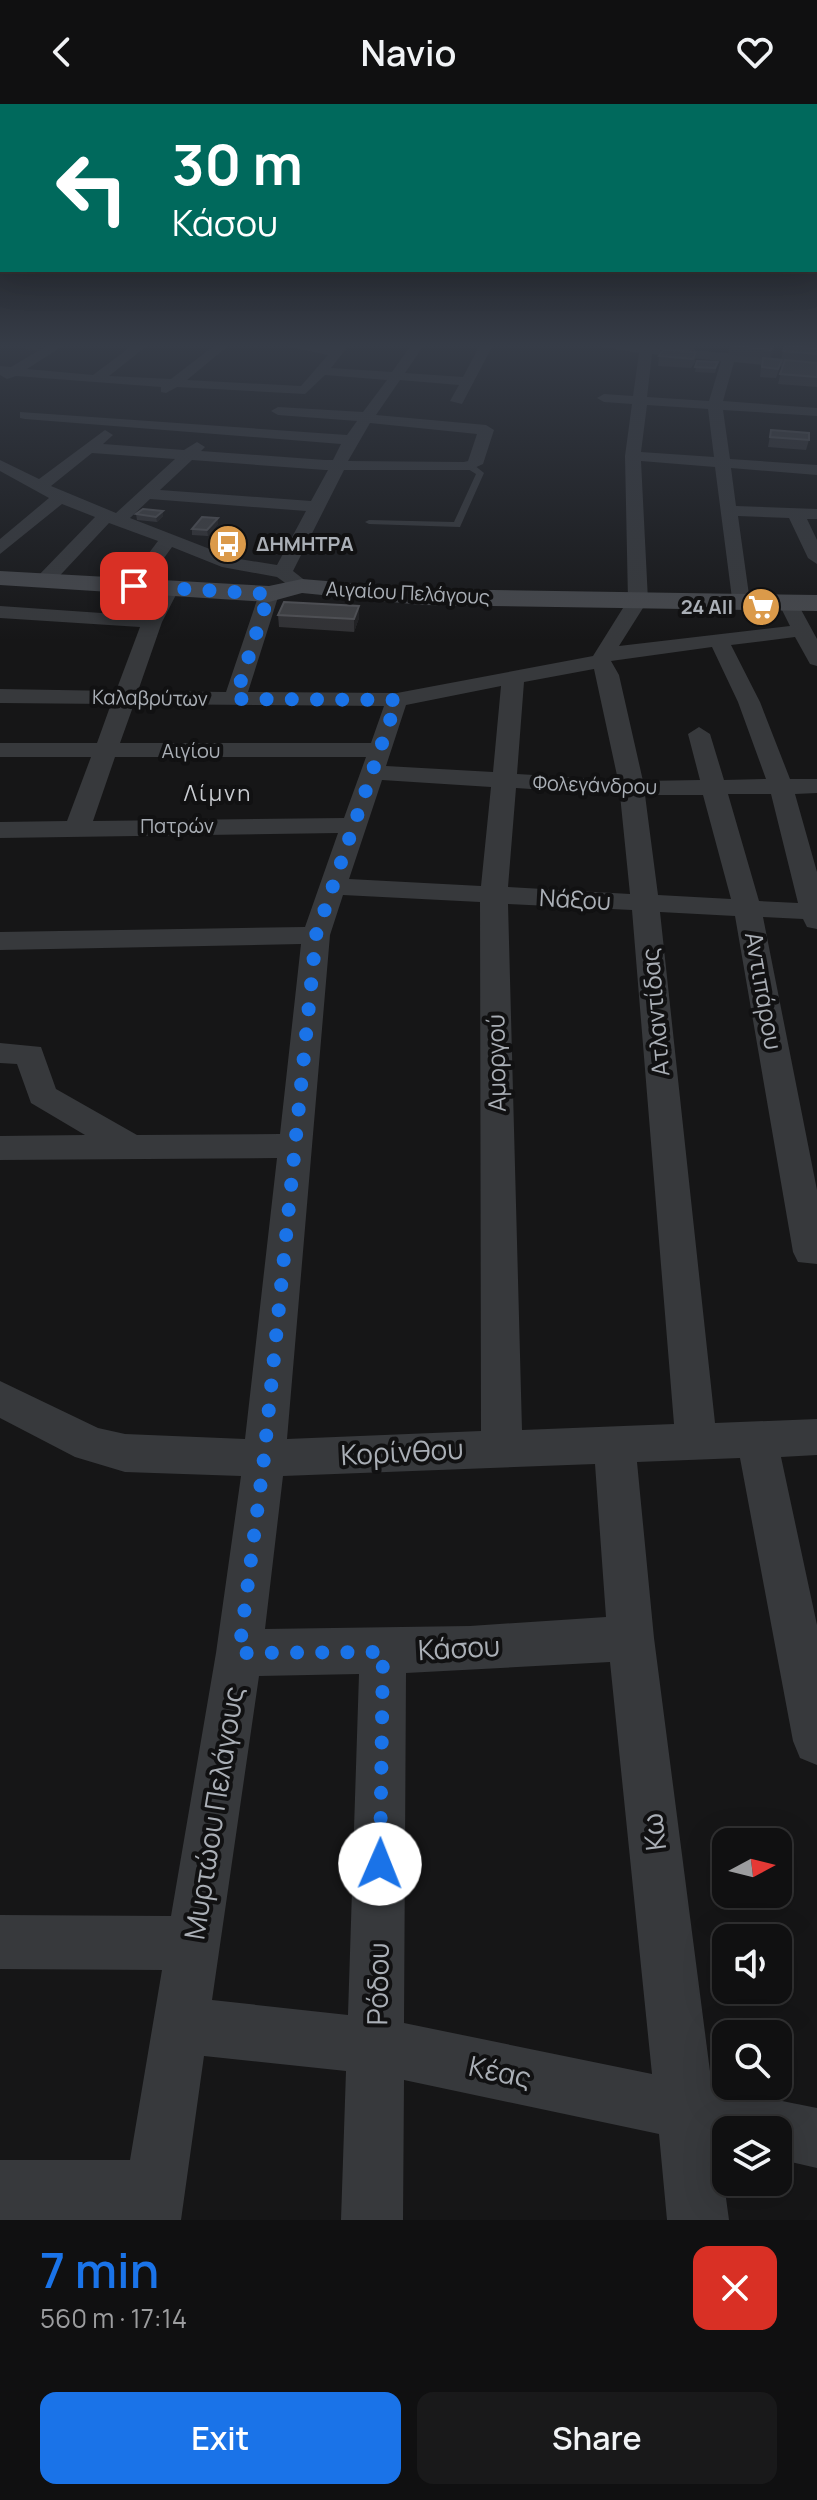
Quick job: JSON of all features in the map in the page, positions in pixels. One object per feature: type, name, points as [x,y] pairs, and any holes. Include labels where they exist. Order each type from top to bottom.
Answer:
[{"type":"main road","name":"Αιγαίου Πελάγους","points":[[0,578],[269,594],[292,579],[422,597],[817,603]]},
{"type":"street","points":[[39,487],[95,444]]},
{"type":"street","points":[[44,581],[112,518],[148,494],[199,444]]},
{"type":"street","points":[[0,465],[14,482],[39,487],[229,563],[292,579],[318,498],[349,444]]},
{"type":"street","points":[[432,444],[471,467],[475,464],[480,444]]},
{"type":"street","points":[[90,448],[339,463],[439,444]]},
{"type":"street","points":[[604,658],[638,600],[634,444]]},
{"type":"street","points":[[720,444],[740,602]]},
{"type":"street","points":[[633,456],[817,470]]},
{"type":"street","points":[[162,479],[318,498]]},
{"type":"street","points":[[148,494],[318,498]]},
{"type":"street","points":[[0,549],[51,503],[62,498]]},
{"type":"street","points":[[728,511],[817,514]]},
{"type":"street","points":[[795,513],[817,558]]},
{"type":"street","points":[[134,586],[168,540]]},
{"type":"street","points":[[78,827],[152,622],[169,589]]},
{"type":"street","points":[[235,699],[269,594]]},
{"type":"street","points":[[788,602],[817,660]]},
{"type":"street","points":[[0,612],[152,622]]},
{"type":"street","name":"Καλαβρύτων","points":[[0,696],[397,700],[513,679],[604,658],[803,630]]},
{"type":"street","points":[[719,641],[749,702],[781,787],[816,915]]},
{"type":"street","name":"Ατλαντίδας","points":[[604,658],[632,788],[696,1439]]},
{"type":"street","name":"Αμοργού","points":[[502,1448],[494,896],[501,781],[513,679]]},
{"type":"street","name":"Μυρτώου Πελάγους","points":[[152,2205],[239,1653],[264,1458],[316,935],[397,700]]},
{"type":"street","name":"Αντιπάρου","points":[[699,734],[748,911],[811,1252]]},
{"type":"street","name":"Αιγίου","points":[[0,750],[378,761]]},
{"type":"street","name":"Φολεγάνδρου","points":[[378,761],[501,781],[632,788],[817,786]]},
{"type":"street","name":"Πατρών","points":[[0,830],[354,825]]},
{"type":"street","name":"Νάξου","points":[[333,886],[816,915]]},
{"type":"street","points":[[0,941],[316,935]]},
{"type":"street","points":[[15,1054],[42,1095],[133,1148]]},
{"type":"street","points":[[0,1148],[293,1146]]},
{"type":"street","name":"Κορίνθου","points":[[0,1398],[90,1444],[125,1453],[264,1458],[696,1439],[817,1437]]},
{"type":"street","points":[[757,1438],[817,1741]]},
{"type":"street","name":"Κω","points":[[614,1443],[631,1638],[698,2220]]},
{"type":"street","name":"Κάσου","points":[[239,1653],[383,1652],[631,1638]]},
{"type":"street","name":"Ρόδου","points":[[372,2220],[383,1652]]},
{"type":"street","points":[[0,1942],[194,1943]]},
{"type":"street","name":"Κέας","points":[[181,2025],[377,2046],[817,2138]]},
{"type":"street","points":[[0,2190],[152,2205]]},
{"type":"lane","points":[[369,522],[457,525],[480,473],[471,467]]},
{"type":"building","points":[[143,509],[163,511],[156,517],[136,514]]},
{"type":"building","points":[[202,517],[218,518],[207,530],[192,529]]},
{"type":"building","points":[[284,602],[359,606],[354,619],[278,615]]},
{"type":"place","name":"ΔΗΜΗΤΡΑ","points":[[228,544]]},
{"type":"place","name":"24 All","points":[[761,607]]},
{"type":"district","name":"Λίμνη","points":[[218,793]]},
{"type":"route","points":[[134,586],[269,594],[235,699],[397,700],[316,935],[264,1458],[239,1653],[383,1652],[380,1864]]}]
